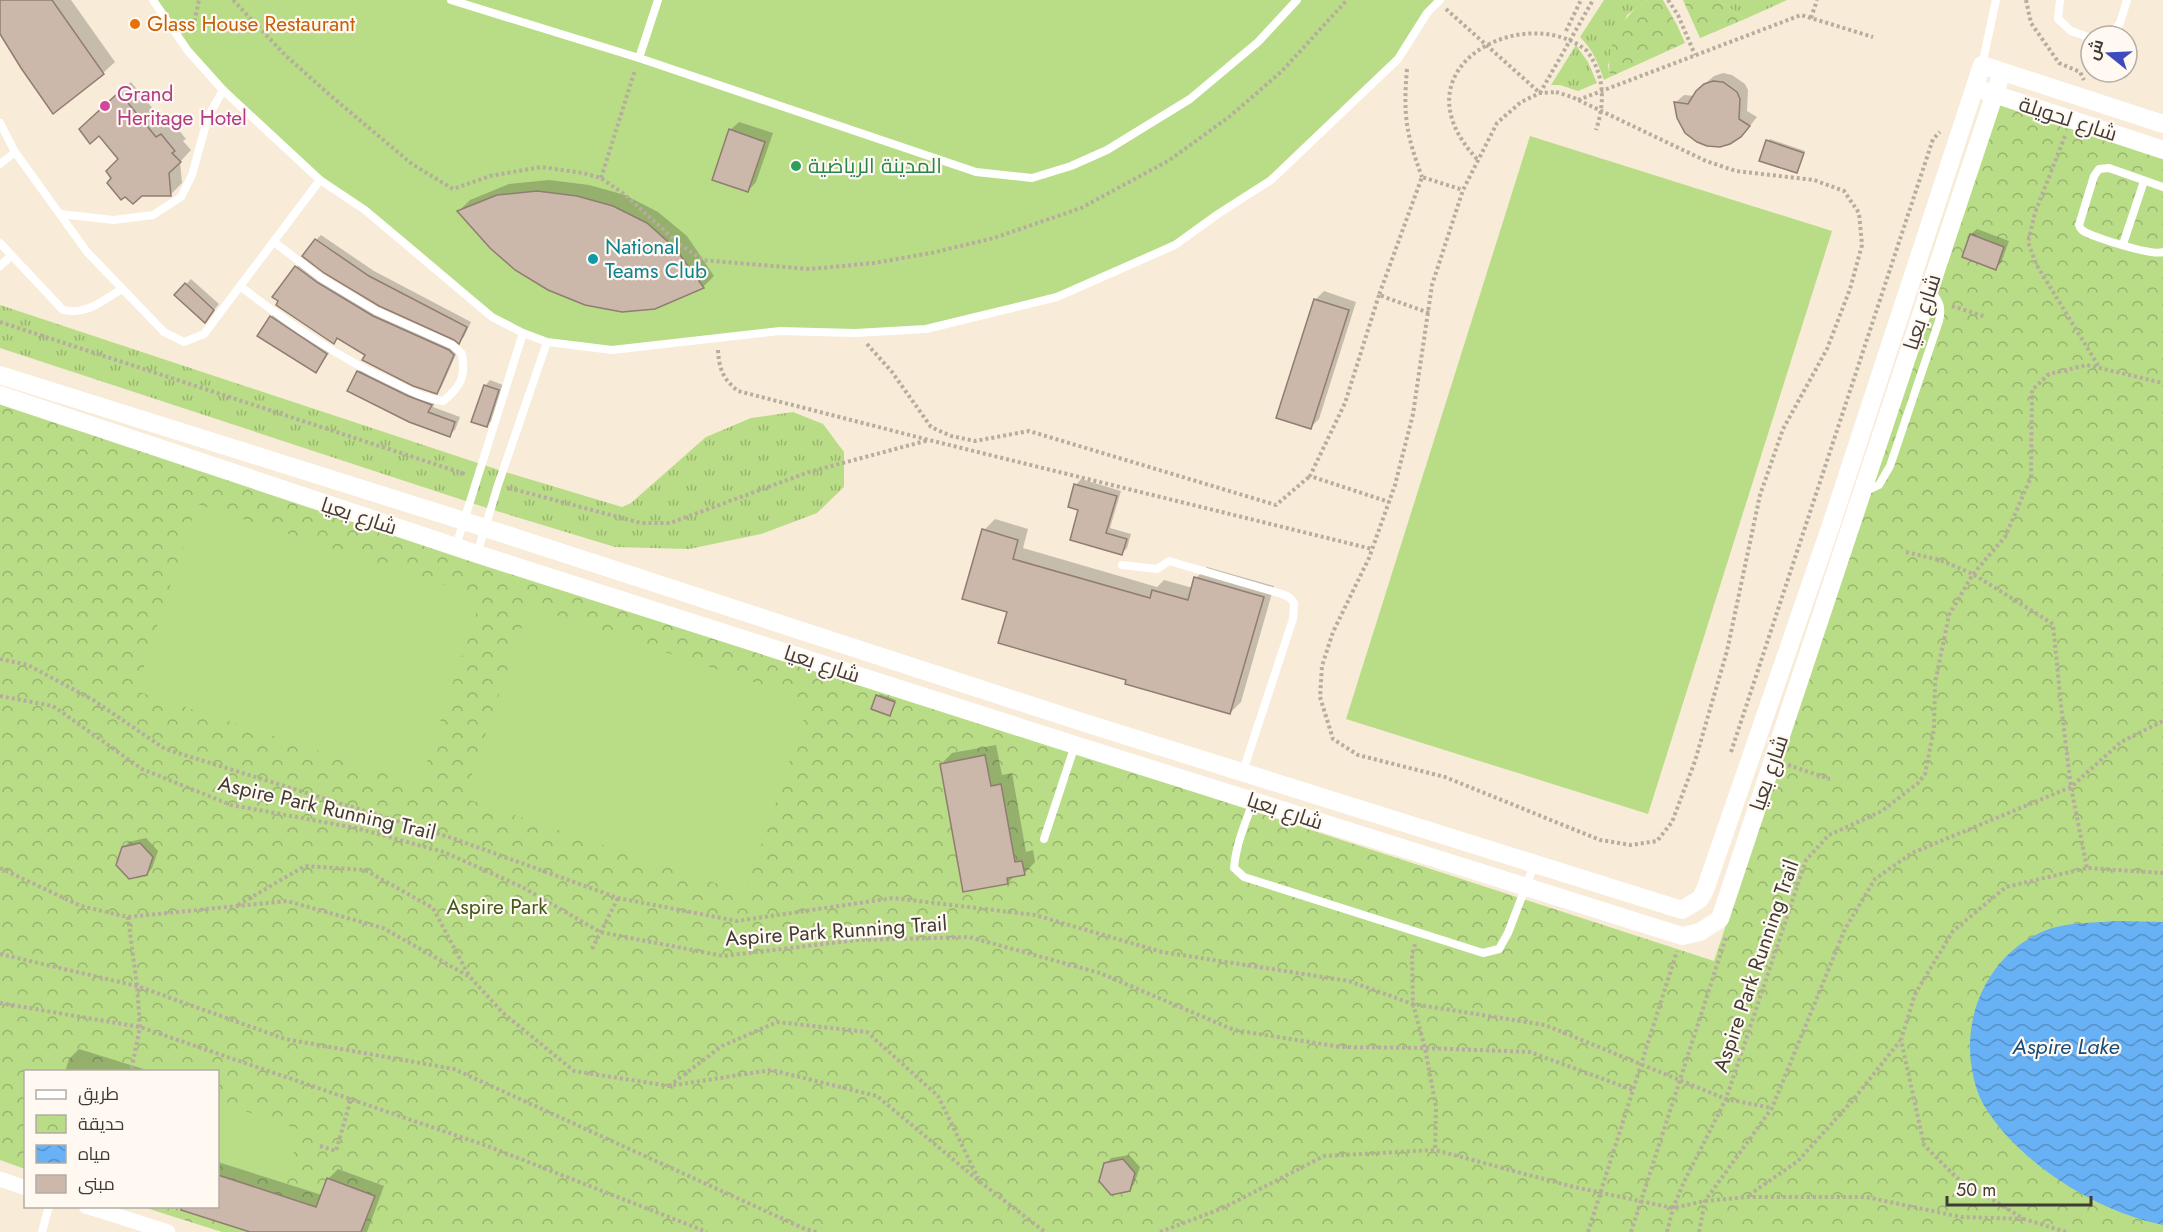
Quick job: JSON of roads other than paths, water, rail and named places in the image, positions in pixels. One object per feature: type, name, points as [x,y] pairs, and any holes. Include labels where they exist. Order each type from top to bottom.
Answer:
[{"type":"street","name":"شارع لحويلة","points":[[1982,65],[2163,124]]},
{"type":"street","name":"شارع بعيا","points":[[0,375],[486,528],[1082,722],[1682,910],[1700,899],[1709,879],[1831,525],[1982,65]]},
{"type":"street","name":"شارع بعيا","points":[[0,395],[477,554],[1253,802],[1682,936],[1700,932],[1720,919],[1863,493],[1935,296],[2002,72]]},
{"type":"street","name":"شارع لحويلة","points":[[1974,87],[2163,150]]},
{"type":"street","points":[[185,457],[193,435]]},
{"type":"street","points":[[1074,745],[1082,722]]},
{"type":"street","points":[[1235,795],[1242,772]]},
{"type":"street","points":[[0,1179],[24,1187]]},
{"type":"street","points":[[92,1208],[168,1232]]},
{"type":"lane","points":[[153,0],[188,51],[223,90],[320,180],[365,210],[492,317],[547,342],[612,350],[780,331],[855,333],[926,329],[1057,297],[1176,245],[1218,214],[1271,180],[1398,59],[1427,13],[1439,1]]},
{"type":"lane","points":[[451,0],[639,58],[976,172],[1032,178],[1071,166],[1107,150],[1190,99],[1258,42],[1297,0]]},
{"type":"lane","points":[[639,58],[658,0]]},
{"type":"lane","points":[[1982,65],[1996,0]]},
{"type":"lane","points":[[2060,0],[2058,19],[2071,31],[2079,34]]},
{"type":"lane","points":[[2119,24],[2127,0]]},
{"type":"lane","points":[[60,214],[114,220],[153,215],[181,197],[192,175],[208,117],[223,90]]},
{"type":"lane","points":[[0,123],[15,152],[87,252],[164,332],[184,342],[204,334],[320,180]]},
{"type":"lane","points":[[0,164],[15,152]]},
{"type":"lane","points":[[2163,187],[2106,167],[2099,168],[2094,176],[2080,219],[2080,227],[2083,231],[2153,254],[2163,252]]},
{"type":"lane","points":[[2123,244],[2144,181]]},
{"type":"lane","points":[[240,286],[291,325],[355,365],[427,399],[443,401],[456,391],[465,369],[462,354],[452,345],[376,311],[321,278],[274,242]]},
{"type":"lane","points":[[0,243],[63,310],[74,313],[84,311],[123,289]]},
{"type":"lane","points":[[0,266],[11,256]]},
{"type":"lane","points":[[456,547],[523,333]]},
{"type":"lane","points":[[477,554],[547,342]]},
{"type":"lane","points":[[1122,565],[1157,569],[1169,561],[1282,594],[1294,603],[1293,619],[1242,772]]},
{"type":"lane","points":[[1044,839],[1074,745]]},
{"type":"lane","points":[[1253,802],[1239,838],[1235,856],[1234,867],[1244,877],[1483,953],[1499,949],[1508,933],[1534,865]]},
{"type":"lane","points":[[42,1232],[48,1208]]},
{"type":"water","name":"Aspire Lake","points":[[2163,922],[2163,1225],[2138,1219],[2087,1197],[2040,1166],[2018,1148],[1985,1107],[1980,1098],[1972,1069],[1971,1027],[1976,1007],[1995,970],[2009,954],[2025,941],[2052,928],[2079,923]]},
{"type":"place","name":"Glass House Restaurant","points":[[135,24]]},
{"type":"place","name":"Grand Heritage Hotel","points":[[105,106]]},
{"type":"place","name":"المدينة الرياضية","points":[[796,166]]},
{"type":"place","name":"National Teams Club","points":[[593,259]]},
{"type":"park label","name":"Aspire Park","points":[[497,907]]}]
